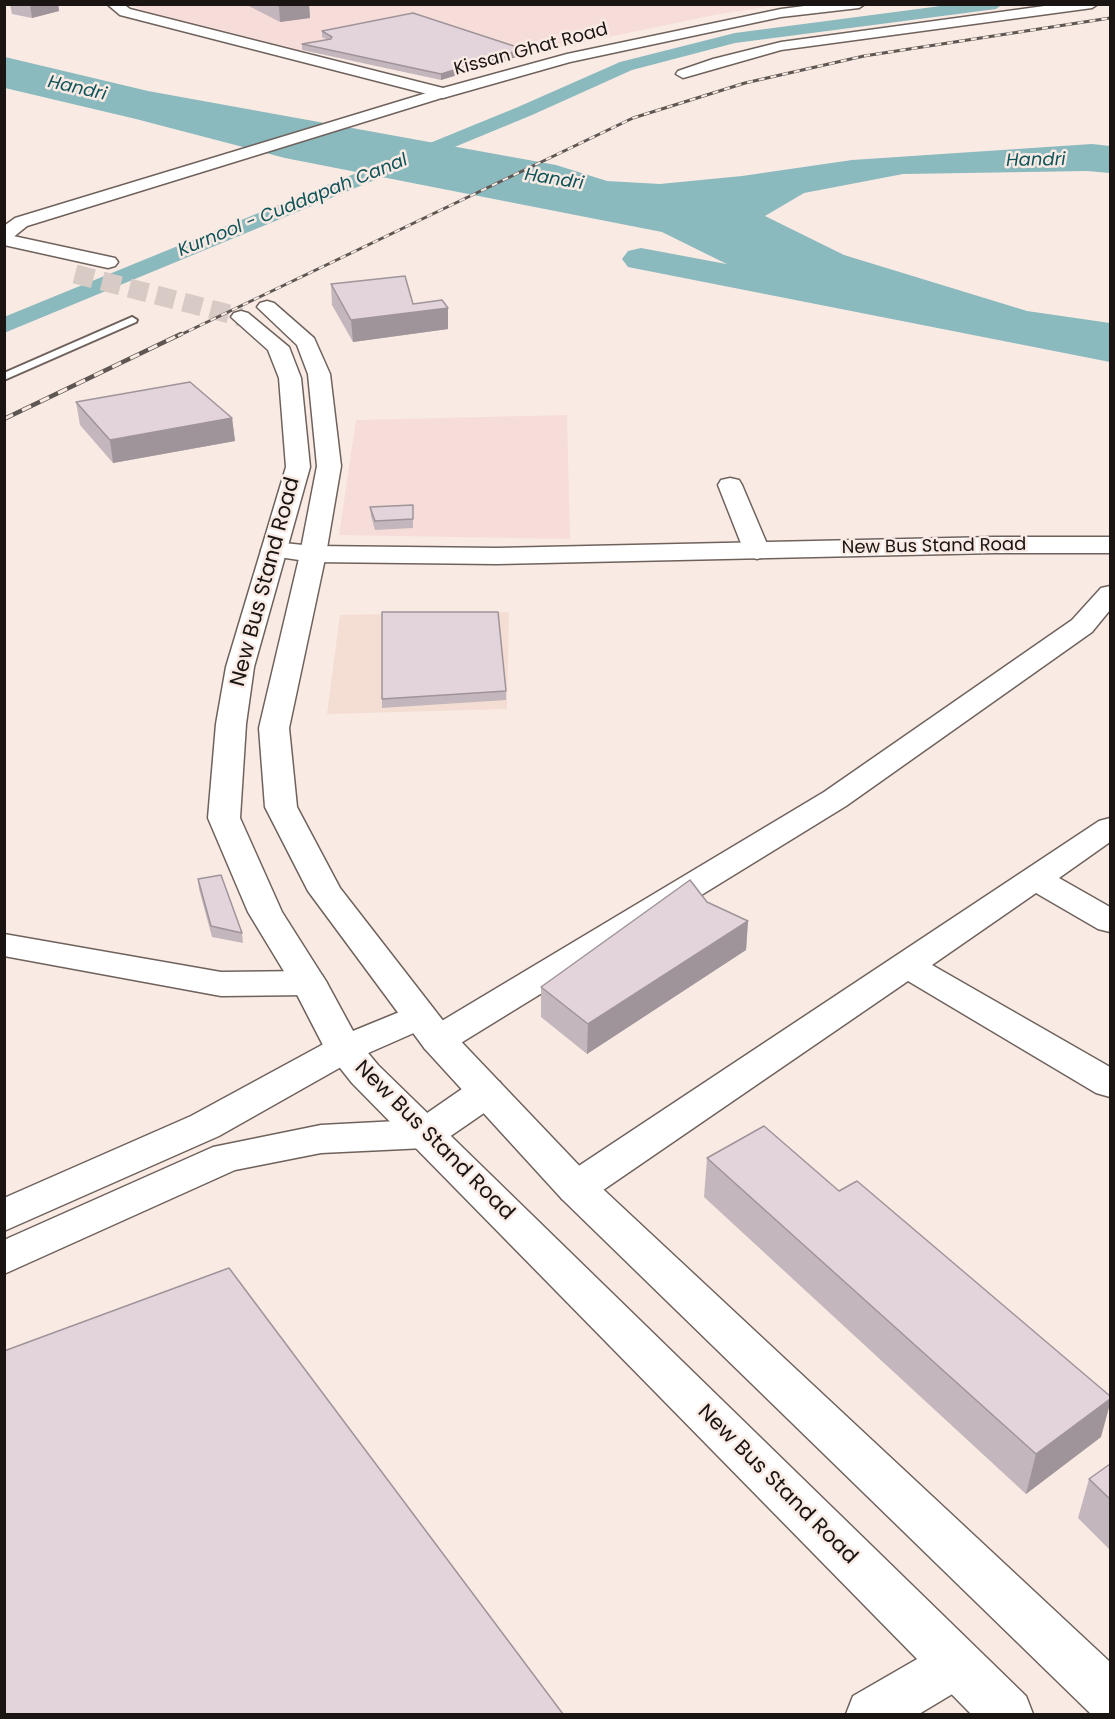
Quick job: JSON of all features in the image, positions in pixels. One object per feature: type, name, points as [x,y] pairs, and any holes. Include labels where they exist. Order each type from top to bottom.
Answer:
[{"type":"street","name":"Kissan Ghat Road","points":[[113,4],[125,12],[443,93],[567,58],[659,38],[781,13],[859,4]]},
{"type":"street","points":[[683,74],[718,62],[781,46],[1092,4]]},
{"type":"street","points":[[4,235],[21,222],[443,93]]},
{"type":"street","points":[[4,239],[108,262]]},
{"type":"street","points":[[15,261],[75,274]]},
{"type":"street","name":"New Bus Stand Road","points":[[1007,1714],[365,1074],[344,1049],[309,983],[265,912],[224,818],[231,724],[240,667],[298,467],[290,378],[278,346],[254,312],[307,342],[319,374],[329,466],[313,554],[274,728],[281,807],[325,891],[429,1028],[576,1188],[1110,1697]]},
{"type":"street","points":[[729,485],[757,551]]},
{"type":"street","name":"New Bus Stand Road","points":[[313,554],[497,556],[1110,544]]},
{"type":"street","points":[[274,550],[313,554]]},
{"type":"street","points":[[4,1216],[205,1125],[344,1049],[429,1028],[836,799],[1082,626],[1110,594]]},
{"type":"street","points":[[576,1188],[1110,828]]},
{"type":"street","points":[[1036,879],[1110,921]]},
{"type":"street","points":[[4,945],[221,984],[309,983]]},
{"type":"street","points":[[908,966],[1110,1084]]},
{"type":"street","points":[[4,1258],[227,1157],[321,1139],[426,1134],[486,1092]]},
{"type":"street","points":[[872,1714],[956,1664]]},
{"type":"lane","points":[[4,377],[132,320]]},
{"type":"shaded area","points":[[133,5],[779,5],[714,15],[523,55],[414,18],[332,42],[331,45],[301,50],[142,10]]},
{"type":"shaded area","points":[[567,415],[570,539],[339,535],[356,420]]},
{"type":"shaded area","points":[[509,612],[507,709],[327,714],[340,615]]},
{"type":"water","name":"Handri","points":[[5,57],[148,91],[556,165],[607,181],[660,184],[742,176],[852,160],[1092,144],[1110,146],[1110,173],[1087,171],[903,174],[804,193],[765,216],[844,255],[1027,311],[1110,323],[1110,354],[757,279],[662,232],[285,158],[5,88]]},
{"type":"building","points":[[413,13],[523,49],[441,74],[302,44],[331,39],[332,37],[322,31]]},
{"type":"building","points":[[405,276],[413,304],[442,300],[448,308],[351,320],[331,284]]},
{"type":"building","points":[[190,382],[232,418],[110,440],[76,402]]},
{"type":"building","points":[[413,505],[413,519],[375,521],[370,507]]},
{"type":"building","points":[[382,612],[498,612],[506,691],[382,699]]},
{"type":"building","points":[[221,875],[242,933],[211,926],[198,879]]},
{"type":"building","points":[[690,880],[707,902],[748,921],[588,1024],[541,987]]},
{"type":"building","points":[[764,1126],[839,1191],[857,1181],[1110,1396],[1110,1399],[1036,1454],[707,1158]]},
{"type":"building","points":[[229,1268],[563,1714],[4,1714],[4,1351]]},
{"type":"building","points":[[1110,1464],[1110,1499],[1089,1479]]},
{"type":"waterway","name":"Kurnool - Cuddapah Canal","points":[[4,326],[525,111],[626,66],[735,38],[996,4]]},
{"type":"waterway","points":[[641,259],[1110,349]]},
{"type":"tunnel","points":[[75,274],[241,317]]},
{"type":"railway","points":[[178,336],[633,118],[745,83],[864,56],[1110,18]]},
{"type":"railway","points":[[4,419],[181,334]]}]
